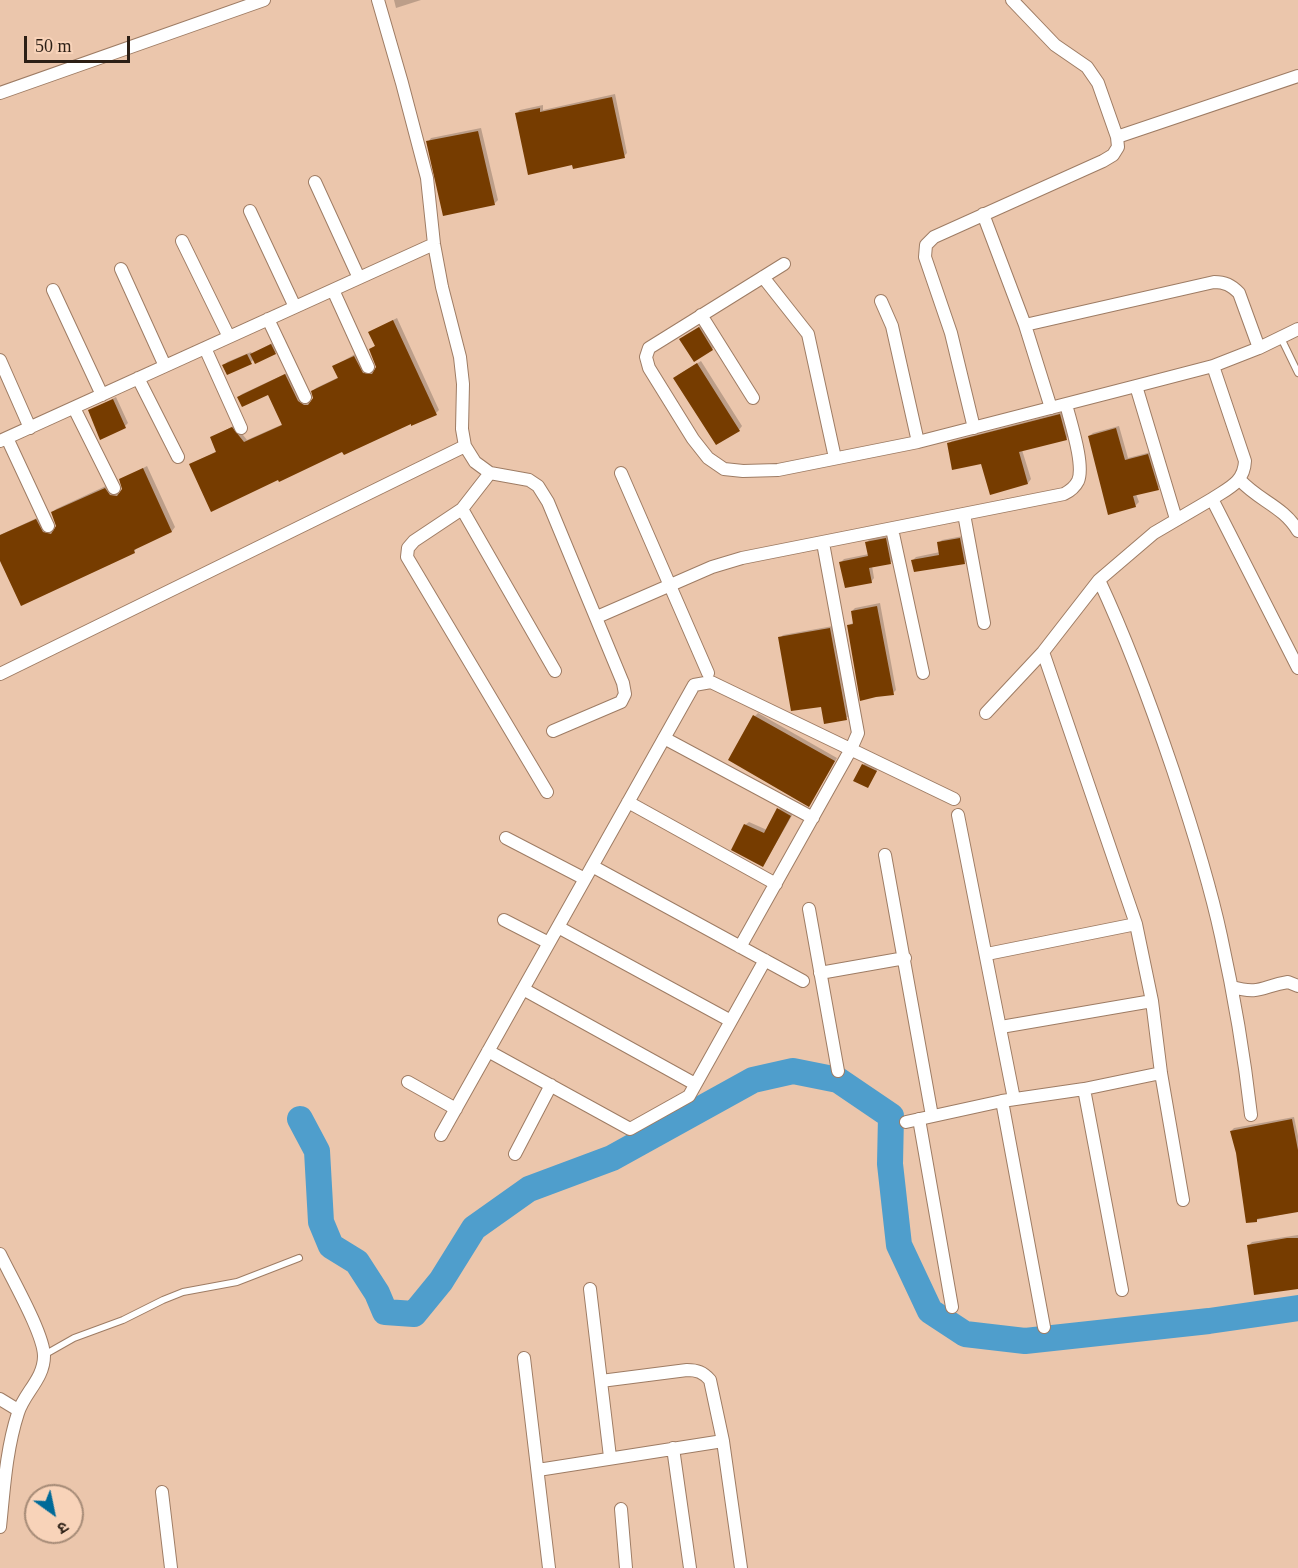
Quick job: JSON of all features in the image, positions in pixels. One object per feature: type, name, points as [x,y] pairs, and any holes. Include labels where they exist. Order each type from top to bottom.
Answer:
[{"type":"street","points":[[0,93],[264,0]]},
{"type":"street","points":[[378,0],[427,178],[434,244],[460,357],[463,384],[462,429],[465,446],[475,462],[490,473],[528,480],[538,486],[548,502],[623,683],[625,694],[621,702],[554,731]]},
{"type":"street","points":[[974,428],[951,333],[926,257],[926,245],[934,237],[1103,161],[1113,155],[1118,147],[1117,137],[1098,83],[1087,67],[1055,45],[1012,0]]},
{"type":"street","points":[[1117,137],[1298,76]]},
{"type":"street","points":[[315,182],[358,278]]},
{"type":"street","points":[[250,211],[295,307]]},
{"type":"street","points":[[983,214],[1025,325],[1051,408]]},
{"type":"street","points":[[182,241],[229,337]]},
{"type":"street","points":[[48,526],[3,439],[434,244]]},
{"type":"street","points":[[784,264],[649,348],[646,357],[649,368],[693,439],[708,458],[724,469],[778,470],[918,442],[1213,366],[1259,348],[1298,329]]},
{"type":"street","points":[[121,269],[165,366]]},
{"type":"street","points":[[763,277],[808,334],[835,458]]},
{"type":"street","points":[[1025,325],[1222,282],[1239,293],[1259,348]]},
{"type":"street","points":[[53,290],[102,395]]},
{"type":"street","points":[[333,290],[368,367]]},
{"type":"street","points":[[881,301],[892,326],[918,442]]},
{"type":"street","points":[[701,315],[753,398]]},
{"type":"street","points":[[268,319],[305,396]]},
{"type":"street","points":[[205,348],[241,428]]},
{"type":"street","points":[[0,360],[30,428]]},
{"type":"street","points":[[986,713],[1043,652],[1099,580],[1154,533],[1240,480],[1245,471],[1245,461],[1213,366]]},
{"type":"street","points":[[138,378],[178,457]]},
{"type":"street","points":[[1136,386],[1176,519]]},
{"type":"street","points":[[597,617],[669,584],[732,561],[1064,494],[1072,489],[1079,480],[1081,468],[1066,404]]},
{"type":"street","points":[[74,408],[114,488]]},
{"type":"street","points":[[0,674],[465,446]]},
{"type":"street","points":[[490,473],[476,494],[462,509],[414,541],[408,548],[407,557],[547,792]]},
{"type":"street","points":[[621,473],[708,673]]},
{"type":"street","points":[[1240,480],[1252,493],[1287,515],[1298,531]]},
{"type":"street","points":[[1212,499],[1298,668]]},
{"type":"street","points":[[462,509],[555,671]]},
{"type":"street","points":[[964,514],[984,623]]},
{"type":"street","points":[[892,529],[923,673]]},
{"type":"street","points":[[740,947],[858,733],[824,543]]},
{"type":"street","points":[[1099,580],[1125,637],[1150,702],[1180,792],[1218,924],[1244,1055],[1251,1115]]},
{"type":"street","points":[[1043,652],[1137,924],[1152,1001],[1161,1073],[1183,1200]]},
{"type":"street","points":[[441,1135],[694,684],[711,682],[954,799]]},
{"type":"street","points":[[664,738],[813,818]]},
{"type":"street","points":[[628,802],[776,884]]},
{"type":"street","points":[[958,815],[1001,1027],[1008,1100],[1044,1328]]},
{"type":"street","points":[[506,838],[585,879]]},
{"type":"street","points":[[885,855],[905,958],[952,1307]]},
{"type":"street","points":[[592,866],[803,981]]},
{"type":"street","points":[[809,909],[838,1071]]},
{"type":"street","points":[[504,920],[549,943]]},
{"type":"street","points":[[987,954],[1137,924]]},
{"type":"street","points":[[558,927],[731,1020]]},
{"type":"street","points":[[820,974],[905,958]]},
{"type":"street","points":[[488,1051],[630,1129],[689,1096],[765,960]]},
{"type":"street","points":[[1232,987],[1259,990],[1288,982],[1298,987]]},
{"type":"street","points":[[523,989],[695,1084]]},
{"type":"street","points":[[1001,1027],[1152,1001]]},
{"type":"street","points":[[906,1122],[1008,1100],[1084,1089],[1161,1073]]},
{"type":"street","points":[[408,1082],[456,1109]]},
{"type":"street","points":[[515,1154],[551,1085]]},
{"type":"street","points":[[1084,1089],[1122,1290]]},
{"type":"street","points":[[0,1254],[40,1338],[44,1355],[42,1372],[18,1410],[9,1442],[0,1527]]},
{"type":"street","points":[[590,1289],[610,1457]]},
{"type":"street","points":[[524,1358],[549,1568]]},
{"type":"street","points":[[601,1381],[687,1370],[697,1370],[705,1374],[713,1391],[723,1441],[741,1568]]},
{"type":"street","points":[[0,1399],[18,1410]]},
{"type":"street","points":[[538,1470],[723,1441]]},
{"type":"street","points":[[673,1448],[690,1568]]},
{"type":"street","points":[[162,1492],[171,1568]]},
{"type":"street","points":[[621,1509],[626,1568]]},
{"type":"lane","points":[[1281,337],[1298,373]]},
{"type":"lane","points":[[44,1355],[74,1338],[123,1320],[183,1292],[237,1282],[299,1258]]},
{"type":"building","points":[[612,97],[625,158],[573,169],[572,165],[528,175],[515,113],[540,108],[540,112]]},
{"type":"building","points":[[478,131],[495,205],[443,216],[426,141]]},
{"type":"building","points":[[393,320],[437,415],[411,426],[411,424],[344,455],[342,452],[211,512],[189,464],[216,452],[210,437],[232,427],[244,442],[282,425],[268,395],[242,407],[237,397],[285,374],[298,401],[308,405],[313,398],[311,391],[338,378],[332,366],[354,356],[363,373],[372,374],[376,367],[369,349],[375,346],[368,332]]},
{"type":"building","points":[[699,327],[713,350],[694,362],[679,339]]},
{"type":"building","points":[[271,344],[276,354],[255,364],[250,354]]},
{"type":"building","points":[[247,354],[252,364],[227,375],[222,365]]},
{"type":"building","points":[[697,363],[740,431],[716,445],[673,378]]},
{"type":"building","points":[[113,399],[126,428],[100,440],[88,410]]},
{"type":"building","points":[[1060,414],[1067,440],[1019,452],[1028,484],[990,495],[981,464],[952,470],[947,443]]},
{"type":"building","points":[[1116,428],[1125,460],[1148,454],[1159,490],[1133,496],[1136,507],[1108,515],[1088,436]]},
{"type":"building","points":[[143,468],[172,532],[134,550],[135,553],[21,606],[0,561],[0,535],[36,519],[43,532],[51,534],[56,526],[51,512],[105,488],[110,495],[117,496],[122,489],[119,479]]},
{"type":"building","points":[[886,538],[891,564],[869,568],[872,583],[845,588],[839,562],[868,556],[865,542]]},
{"type":"building","points":[[960,538],[965,564],[914,572],[911,560],[939,555],[937,542]]},
{"type":"building","points":[[877,606],[894,695],[860,701],[847,625],[853,624],[851,611]]},
{"type":"building","points":[[830,628],[847,720],[824,724],[821,707],[791,711],[778,637]]},
{"type":"building","points":[[753,715],[835,761],[809,807],[728,760]]},
{"type":"building","points":[[862,764],[877,771],[868,788],[853,781]]},
{"type":"building","points":[[777,808],[791,816],[763,867],[731,850],[744,824],[764,833]]},
{"type":"building","points":[[1292,1119],[1298,1150],[1298,1212],[1246,1223],[1236,1153],[1230,1131]]},
{"type":"building","points":[[1298,1238],[1298,1289],[1254,1295],[1247,1245]]},
{"type":"waterway","points":[[300,1119],[317,1151],[321,1222],[331,1246],[357,1262],[377,1293],[385,1312],[414,1314],[441,1281],[474,1228],[529,1189],[612,1158],[753,1080],[793,1071],[838,1080],[891,1116],[890,1164],[899,1245],[930,1311],[965,1334],[1025,1341],[1209,1321],[1298,1308]]}]
